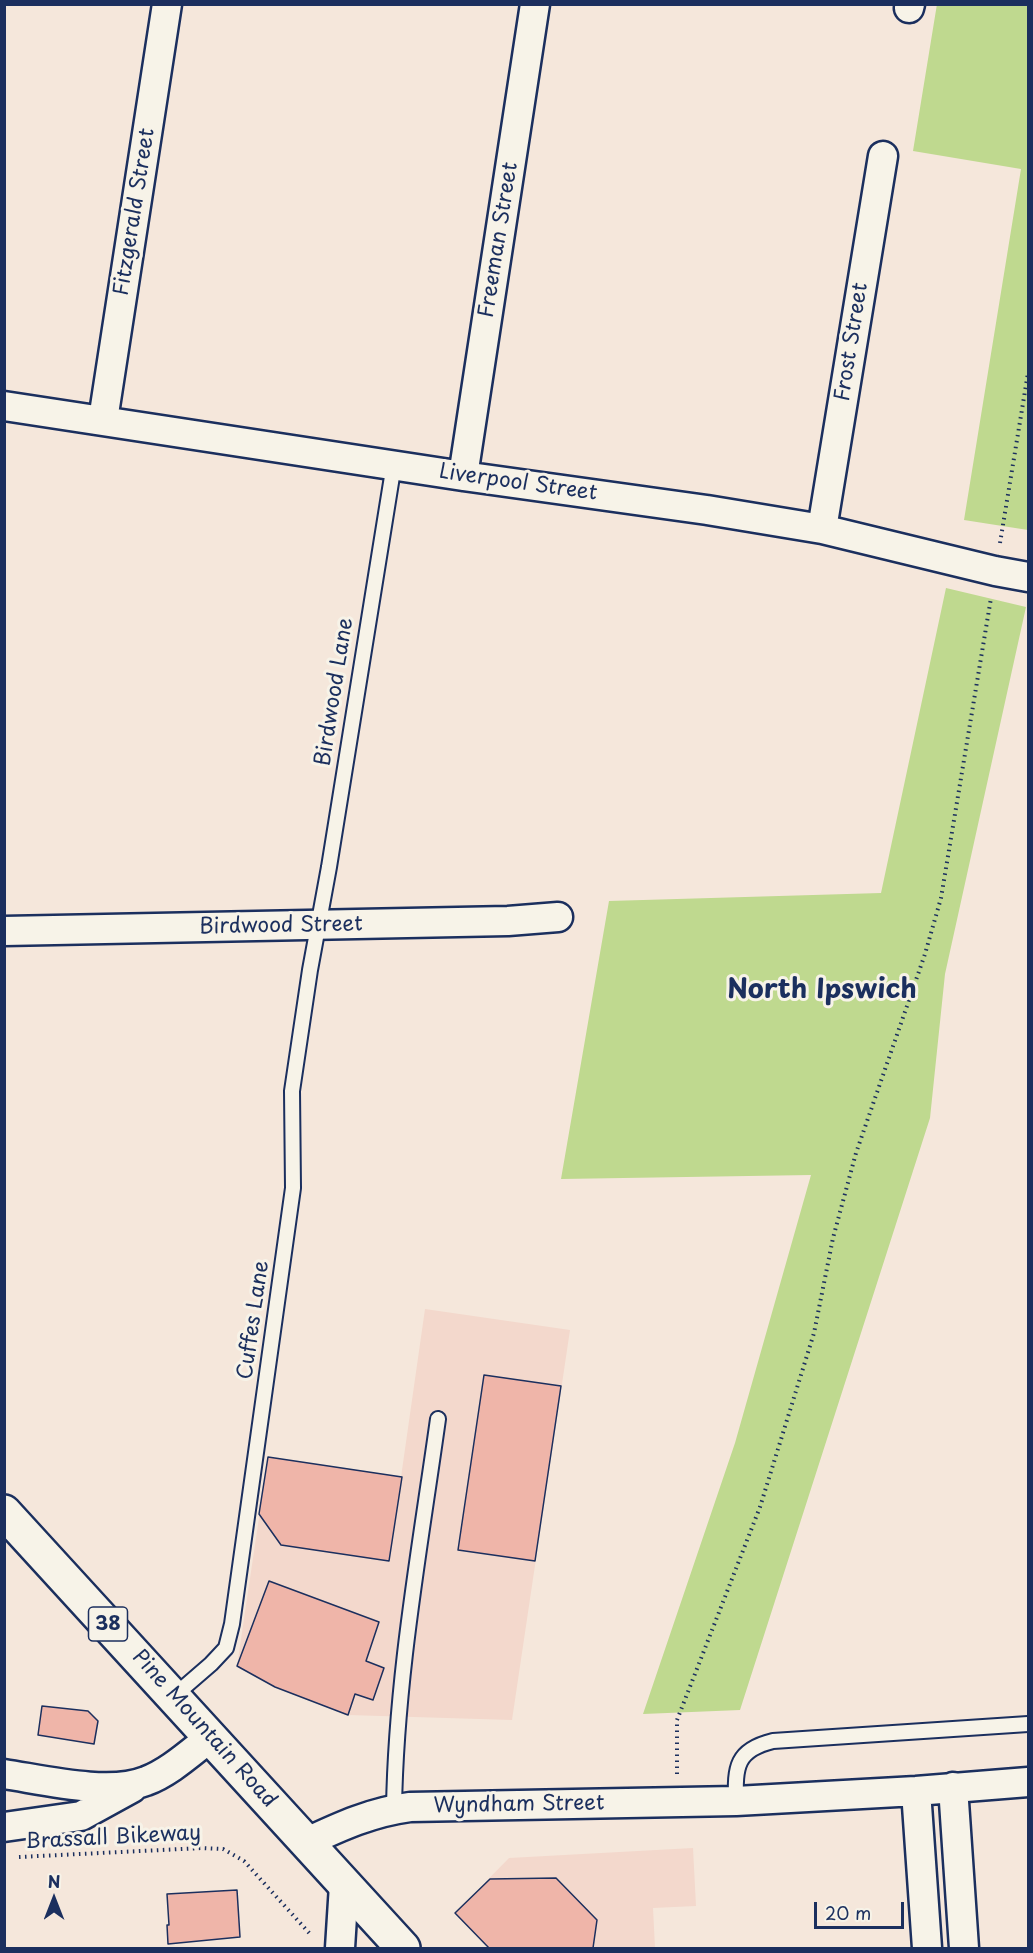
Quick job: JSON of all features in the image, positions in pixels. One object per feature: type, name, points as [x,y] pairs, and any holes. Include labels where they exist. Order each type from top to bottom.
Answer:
[{"type":"main road","name":"Pine Mountain Road","points":[[4,1512],[403,1948]]},
{"type":"street","name":"Fitzgerald Street","points":[[103,420],[167,4]]},
{"type":"street","name":"Freeman Street","points":[[463,476],[535,4]]},
{"type":"street","name":"Frost Street","points":[[822,529],[883,156]]},
{"type":"street","name":"Liverpool Street","points":[[4,406],[822,529],[995,571],[1029,577]]},
{"type":"street","name":"Birdwood Street","points":[[4,931],[318,926],[508,921],[558,917]]},
{"type":"street","points":[[4,1827],[81,1816],[155,1777],[212,1737]]},
{"type":"street","points":[[4,1774],[95,1787],[141,1783]]},
{"type":"street","name":"Wyndham Street","points":[[307,1842],[359,1818],[394,1809],[466,1805],[736,1801],[1029,1782]]},
{"type":"street","points":[[953,1787],[964,1948]]},
{"type":"street","points":[[916,1791],[927,1948]]},
{"type":"street","points":[[340,1948],[344,1885]]},
{"type":"lane","name":"Birdwood Lane","points":[[318,926],[394,464]]},
{"type":"lane","name":"Cuffes Lane","points":[[174,1696],[226,1648],[232,1624],[293,1188],[292,1091],[318,926]]},
{"type":"lane","points":[[394,1809],[394,1755],[400,1690],[438,1419]]},
{"type":"lane","points":[[736,1801],[738,1766],[744,1754],[756,1745],[773,1741],[1029,1724]]},
{"type":"path","points":[[1003,526],[1029,373]]},
{"type":"path","points":[[678,1801],[677,1720],[760,1507],[814,1334],[833,1238],[856,1153],[925,954],[941,898],[992,591]]},
{"type":"path","name":"Brassall Bikeway","points":[[16,1857],[202,1848],[223,1849],[244,1861],[314,1938]]},
{"type":"shaded area","points":[[425,1309],[570,1330],[512,1720],[348,1715],[275,1687],[237,1666],[268,1457],[401,1477]]},
{"type":"shaded area","points":[[693,1848],[696,1906],[653,1908],[655,1948],[489,1948],[455,1913],[509,1858]]},
{"type":"green space","points":[[937,4],[1028,5],[1028,530],[964,520],[1021,169],[913,151]]},
{"type":"green space","points":[[946,588],[1026,607],[945,974],[930,1118],[740,1710],[643,1714],[735,1443],[811,1175],[561,1179],[609,901],[881,893]]},
{"type":"building","points":[[484,1375],[561,1386],[535,1561],[458,1550]]},
{"type":"building","points":[[268,1457],[402,1477],[389,1561],[281,1545],[259,1514]]},
{"type":"building","points":[[269,1581],[379,1622],[366,1661],[384,1668],[373,1700],[355,1694],[348,1715],[275,1687],[237,1666]]},
{"type":"building","points":[[42,1706],[88,1711],[98,1721],[94,1744],[38,1735]]},
{"type":"building","points":[[556,1878],[597,1920],[593,1948],[489,1948],[455,1913],[490,1879]]},
{"type":"building","points":[[237,1890],[240,1937],[168,1944],[167,1894]]},
{"type":"district","name":"North Ipswich","points":[[822,991]]}]
